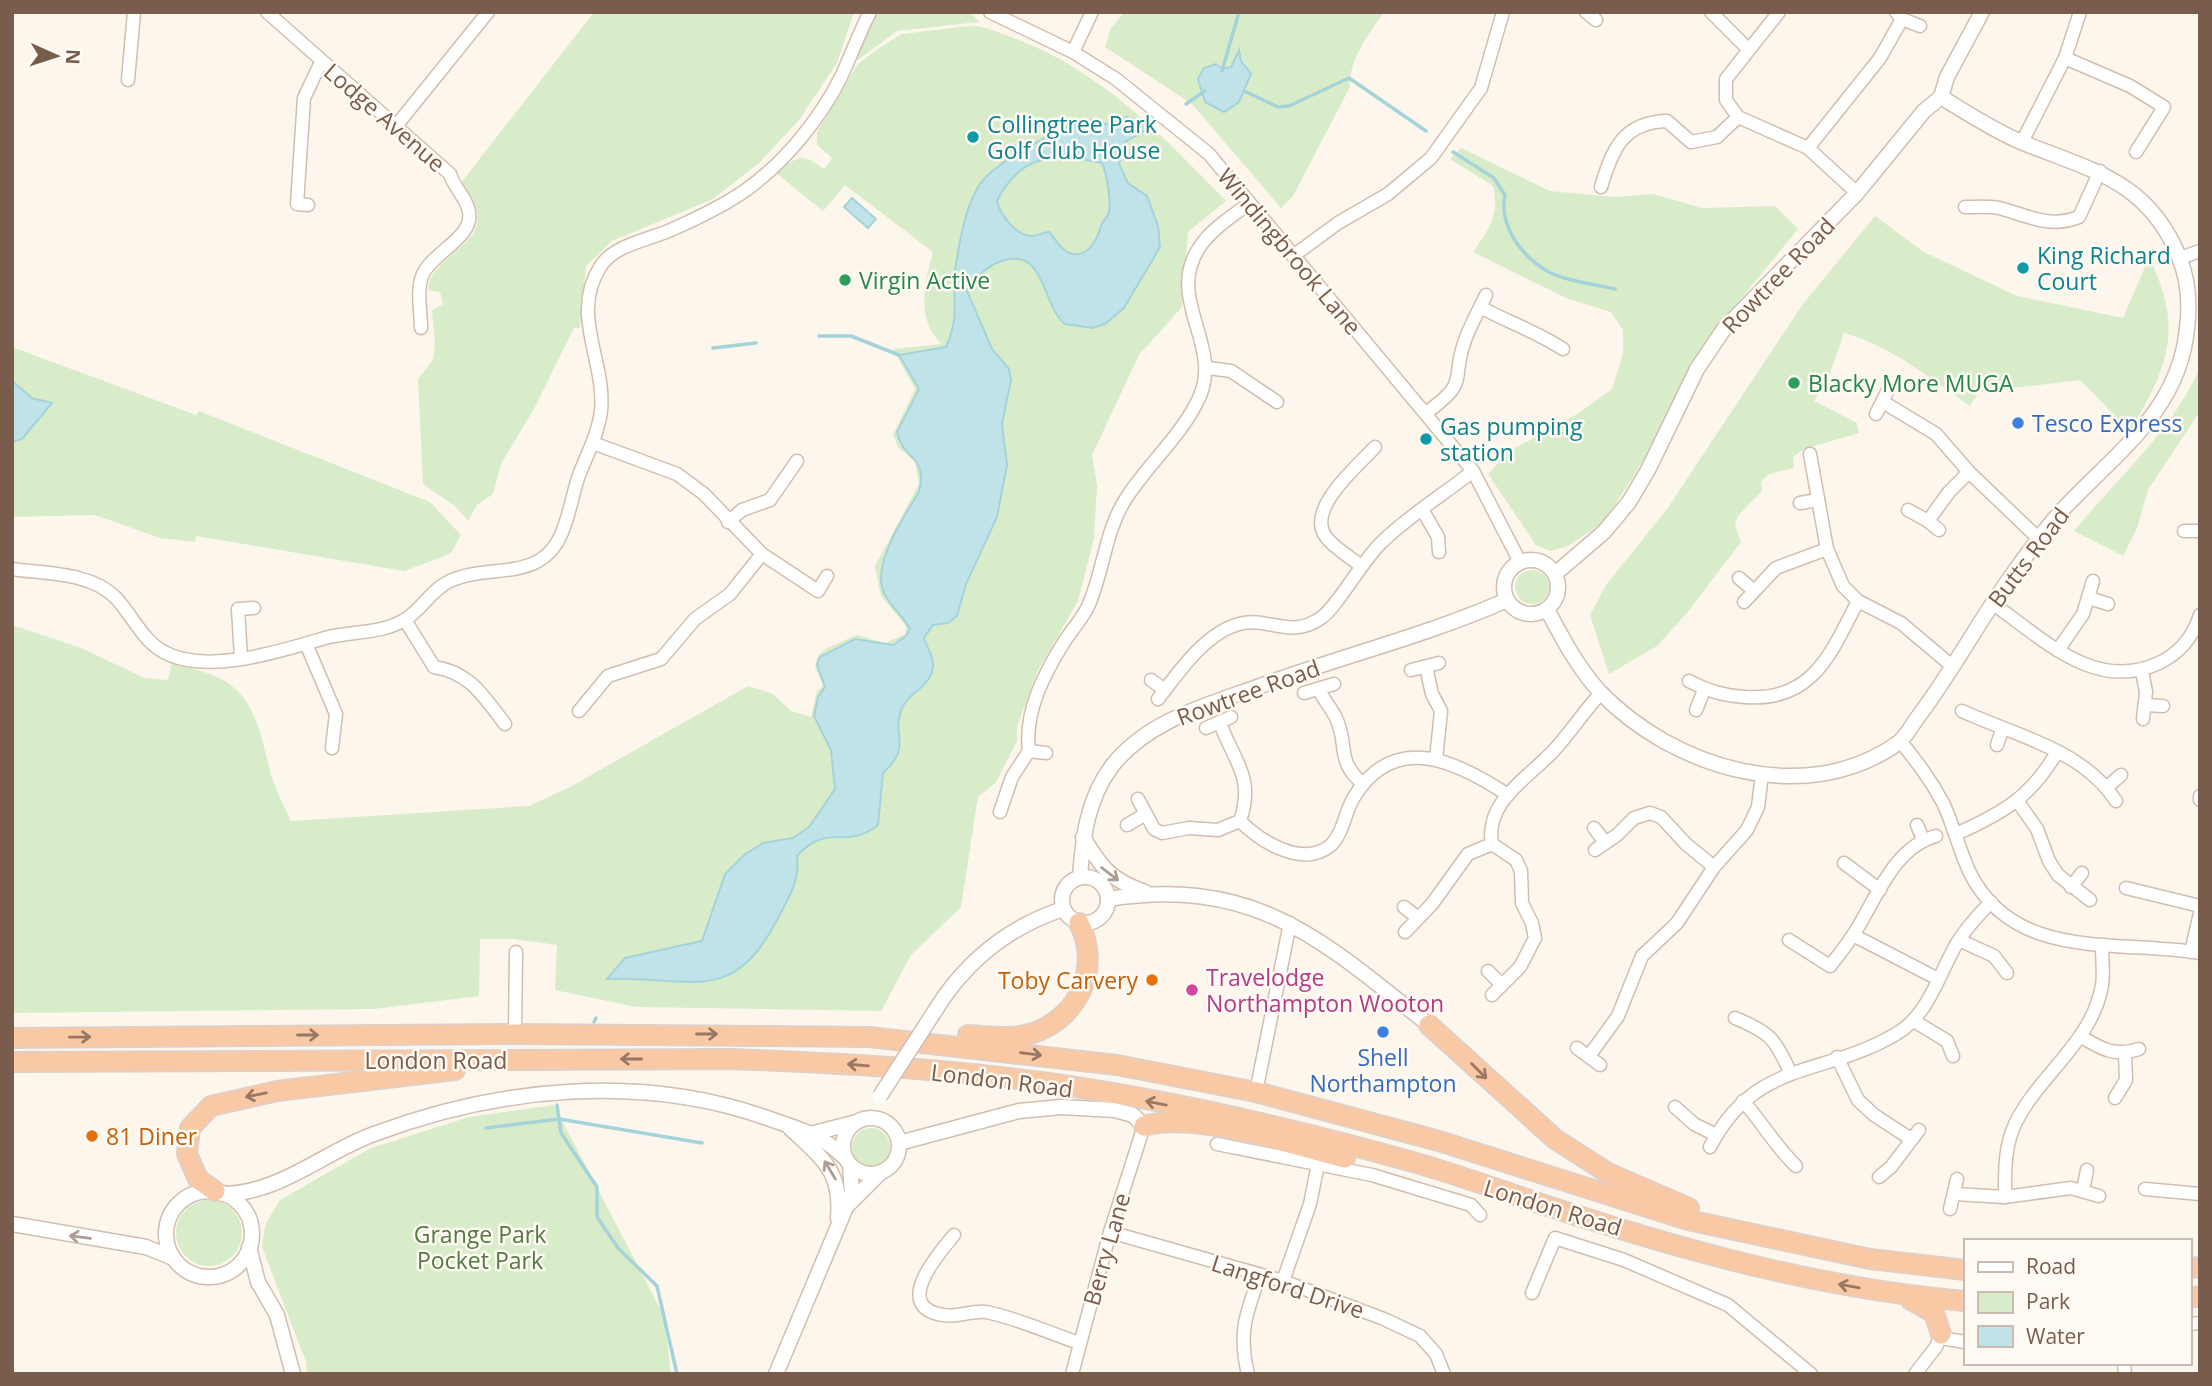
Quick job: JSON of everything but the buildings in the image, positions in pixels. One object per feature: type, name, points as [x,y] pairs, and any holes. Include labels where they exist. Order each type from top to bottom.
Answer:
[{"type":"highway","points":[[869,1037],[1012,1037],[1047,1026],[1074,1002],[1089,969],[1087,939],[1079,923]]},
{"type":"highway","points":[[1429,1025],[1527,1116],[1555,1139],[1600,1168],[1668,1201],[1771,1238]]},
{"type":"highway","name":"London Road","points":[[12,1038],[515,1034],[869,1037],[1117,1065],[1256,1092],[1439,1141],[1688,1220],[1870,1258],[1964,1270]]},
{"type":"highway","name":"London Road","points":[[12,1062],[731,1059],[839,1063],[1042,1082],[1272,1126],[1417,1163],[1507,1193],[1775,1272],[1898,1295],[1964,1301]]},
{"type":"highway","points":[[219,1192],[198,1178],[187,1154],[190,1128],[211,1106],[277,1091],[518,1060]]},
{"type":"highway","points":[[1144,1126],[1163,1121],[1206,1125],[1507,1193]]},
{"type":"highway","points":[[1898,1295],[1934,1314],[1941,1336]]},
{"type":"highway","points":[[1941,1336],[1956,1314],[1964,1311]]},
{"type":"street","points":[[128,80],[134,12]]},
{"type":"street","name":"Lodge Avenue","points":[[267,12],[450,174],[454,187],[470,215],[469,226],[460,237],[438,253],[422,276],[421,328]]},
{"type":"street","points":[[396,126],[488,12]]},
{"type":"street","points":[[12,569],[86,579],[101,586],[114,596],[161,650],[176,657],[205,660],[241,658],[385,628],[405,620],[448,582],[480,573],[508,572],[532,564],[552,551],[564,528],[601,413],[602,389],[588,332],[587,304],[592,282],[602,263],[619,250],[710,212],[749,188],[770,170],[798,140],[827,101],[870,12]]},
{"type":"street","name":"Windingbrook Lane","points":[[990,12],[1073,52],[1116,79],[1209,154],[1474,471],[1520,562]]},
{"type":"street","points":[[1073,52],[1092,12]]},
{"type":"street","points":[[1293,256],[1338,223],[1388,194],[1431,158],[1480,88],[1503,12]]},
{"type":"street","points":[[1711,12],[1748,48]]},
{"type":"street","points":[[1779,12],[1726,79],[1726,100],[1738,117],[1808,148],[1857,192]]},
{"type":"street","name":"Rowtree Road","points":[[1555,574],[1604,532],[1629,502],[1648,470],[1697,369],[1724,329],[1857,192],[1924,111],[1941,97],[1947,77],[1982,12]]},
{"type":"street","points":[[2022,142],[2065,58],[2080,12]]},
{"type":"street","points":[[1808,148],[1880,58],[1899,15],[1920,26]]},
{"type":"street","points":[[2065,58],[2130,86],[2164,107],[2136,152]]},
{"type":"street","points":[[309,205],[297,204],[304,98],[321,62]]},
{"type":"street","name":"Butts Road","points":[[1901,742],[1992,603],[2039,539],[2071,500],[2144,429],[2168,395],[2180,370],[2188,325],[2186,285],[2180,258],[2165,229],[2148,207],[2127,187],[2100,171],[2022,142],[1941,97]]},
{"type":"street","points":[[1601,187],[1608,163],[1626,132],[1648,122],[1667,121],[1691,142],[1717,137],[1738,117]]},
{"type":"street","points":[[1965,207],[1997,208],[2031,220],[2064,223],[2079,217],[2100,171]]},
{"type":"street","points":[[1000,812],[1012,777],[1029,751],[1026,727],[1044,677],[1089,605],[1111,528],[1126,497],[1192,411],[1205,384],[1208,368],[1190,307],[1187,285],[1192,259],[1203,243],[1249,203]]},
{"type":"street","points":[[2180,258],[2200,251]]},
{"type":"street","points":[[1426,413],[1447,398],[1458,384],[1464,342],[1486,295]]},
{"type":"street","points":[[1480,307],[1508,322],[1536,332],[1563,349]]},
{"type":"street","points":[[1208,368],[1231,371],[1278,402]]},
{"type":"street","points":[[1889,388],[1879,408],[1936,434],[1969,472],[2039,539]]},
{"type":"street","points":[[593,443],[677,474],[704,494],[762,554],[818,591],[827,576]]},
{"type":"street","points":[[1360,565],[1325,536],[1321,522],[1323,505],[1375,447]]},
{"type":"street","points":[[1810,454],[1827,549],[1843,586],[1858,601],[1901,623],[1952,666]]},
{"type":"street","points":[[729,522],[742,510],[770,500],[797,461]]},
{"type":"street","points":[[1151,680],[1161,695],[1184,665],[1224,631],[1239,624],[1258,623],[1296,629],[1324,616],[1360,565],[1382,541],[1474,471]]},
{"type":"street","points":[[1908,510],[1934,526],[1949,492],[1969,472]]},
{"type":"street","points":[[1800,503],[1818,500]]},
{"type":"street","points":[[1423,511],[1438,537],[1439,552]]},
{"type":"street","points":[[2184,531],[2200,531]]},
{"type":"street","points":[[1744,602],[1776,568],[1827,549]]},
{"type":"street","points":[[579,711],[608,676],[661,659],[695,619],[730,594],[762,554]]},
{"type":"street","points":[[1539,561],[1555,574],[1558,589],[1546,609],[1524,613],[1507,600],[1504,590],[1506,576],[1520,562],[1539,561]]},
{"type":"street","points":[[1739,578],[1753,590]]},
{"type":"street","points":[[2058,650],[2090,598],[2094,582]]},
{"type":"street","points":[[2090,598],[2108,604]]},
{"type":"street","name":"Rowtree Road","points":[[1080,877],[1083,837],[1093,799],[1103,779],[1137,742],[1159,726],[1235,695],[1507,600]]},
{"type":"street","points":[[1689,681],[1704,690],[1756,698],[1788,693],[1809,680],[1827,659],[1858,601]]},
{"type":"street","points":[[1992,603],[2079,664],[2103,672],[2142,671],[2167,659],[2188,641],[2200,615]]},
{"type":"street","points":[[241,658],[238,609],[254,608]]},
{"type":"street","points":[[1546,609],[1570,651],[1601,693],[1662,741],[1701,759],[1762,774],[1794,776],[1847,768],[1901,742],[1925,772],[1956,834],[1971,874],[1991,902],[2021,924],[2052,938],[2102,947],[2162,947],[2195,953],[2200,913]]},
{"type":"street","points":[[405,620],[434,667],[453,670],[471,680],[505,724]]},
{"type":"street","points":[[307,646],[336,714],[332,748]]},
{"type":"street","points":[[1411,670],[1439,663]]},
{"type":"street","points":[[1426,667],[1432,694],[1441,711],[1436,759]]},
{"type":"street","points":[[2142,671],[2146,705],[2143,719]]},
{"type":"street","points":[[1304,694],[1334,684]]},
{"type":"street","points":[[1319,689],[1325,704],[1335,716],[1343,760],[1363,784]]},
{"type":"street","points":[[1696,710],[1704,690]]},
{"type":"street","points":[[1492,844],[1497,813],[1508,795],[1522,776],[1554,750],[1601,693]]},
{"type":"street","points":[[2146,705],[2163,706]]},
{"type":"street","points":[[1962,711],[2003,730],[2041,742],[2085,767],[2107,787],[2116,801]]},
{"type":"street","points":[[1138,799],[1144,815],[1154,829],[1162,832],[1189,828],[1218,831],[1240,821],[1248,793],[1226,720],[1206,728]]},
{"type":"street","points":[[1997,745],[2003,730]]},
{"type":"street","points":[[1029,751],[1046,753]]},
{"type":"street","points":[[1956,834],[2018,802],[2045,772],[2057,752]]},
{"type":"street","points":[[1240,821],[1272,846],[1292,852],[1321,850],[1330,846],[1338,835],[1352,800],[1363,784],[1388,765],[1407,760],[1436,759],[1473,772],[1508,795]]},
{"type":"street","points":[[1589,1056],[1618,1016],[1642,956],[1677,923],[1714,867],[1747,830],[1758,807],[1762,774]]},
{"type":"street","points":[[2107,787],[2121,775]]},
{"type":"street","points":[[2018,802],[2037,829],[2049,861],[2071,887],[2091,900]]},
{"type":"street","points":[[1594,828],[1600,846],[1617,835],[1634,818],[1650,813],[1661,817],[1686,845],[1714,867]]},
{"type":"street","points":[[1127,825],[1144,815]]},
{"type":"street","points":[[1789,940],[1830,966],[1853,935],[1900,858],[1929,837],[1917,825]]},
{"type":"street","points":[[1083,837],[1102,869],[1126,885],[1151,894]]},
{"type":"street","points":[[1405,932],[1448,885],[1468,854],[1492,844]]},
{"type":"street","points":[[1492,844],[1516,860],[1521,871],[1521,903],[1532,923],[1535,938],[1520,967],[1492,995]]},
{"type":"street","points":[[1844,863],[1880,890]]},
{"type":"street","points":[[2071,887],[2082,873]]},
{"type":"street","points":[[1080,877],[1098,881],[1108,899],[1107,907],[1097,920],[1079,923],[1068,917],[1063,909],[1065,887],[1080,877]]},
{"type":"street","points":[[2126,888],[2200,905]]},
{"type":"street","points":[[1108,899],[1151,894],[1191,895],[1226,901],[1290,923],[1327,944],[1429,1025]]},
{"type":"street","points":[[1675,1107],[1713,1141],[1743,1101],[1765,1085],[1790,1072],[1895,1035],[1914,1021],[1959,940],[1991,902]]},
{"type":"street","points":[[1404,907],[1418,918]]},
{"type":"street","points":[[873,1118],[880,1096],[944,997],[970,964],[1005,935],[1063,909]]},
{"type":"street","points":[[1256,1092],[1290,923]]},
{"type":"street","points":[[1853,935],[1938,979]]},
{"type":"street","points":[[1959,940],[1994,956],[2007,973]]},
{"type":"street","points":[[2005,1197],[2005,1161],[2015,1123],[2031,1097],[2080,1036],[2102,986],[2102,947]]},
{"type":"street","points":[[515,1034],[516,952]]},
{"type":"street","points":[[1488,971],[1501,984]]},
{"type":"street","points":[[1735,1018],[1765,1031],[1778,1045],[1790,1072]]},
{"type":"street","points":[[1914,1021],[1947,1041],[1953,1056]]},
{"type":"street","points":[[2080,1036],[2104,1051],[2125,1054],[2140,1049]]},
{"type":"street","points":[[1577,1048],[1600,1065]]},
{"type":"street","points":[[2115,1098],[2126,1080],[2125,1054]]},
{"type":"street","points":[[1837,1057],[1858,1100],[1874,1115],[1915,1134],[1892,1167],[1879,1177]]},
{"type":"street","points":[[173,1258],[166,1242],[170,1214],[185,1198],[219,1192],[246,1194],[268,1188],[370,1135],[416,1118],[521,1097],[589,1091],[639,1091],[699,1099],[814,1133],[864,1174],[880,1173]]},
{"type":"street","points":[[1743,1101],[1766,1125],[1778,1149],[1796,1166]]},
{"type":"street","points":[[899,1143],[1019,1111],[1061,1107],[1115,1110],[1133,1115],[1144,1126]]},
{"type":"street","points":[[814,1133],[873,1118],[891,1126],[899,1143],[893,1164],[880,1173],[848,1205]]},
{"type":"street","points":[[776,1374],[848,1205],[853,1182],[843,1139],[857,1121]]},
{"type":"street","points":[[787,1125],[826,1162],[837,1182],[837,1231]]},
{"type":"street","name":"Berry Lane","points":[[1072,1374],[1110,1232],[1144,1126]]},
{"type":"street","points":[[1216,1144],[1411,1186],[1471,1205],[1480,1215]]},
{"type":"street","points":[[1283,1281],[1310,1204],[1318,1164]]},
{"type":"street","points":[[2083,1190],[2087,1170]]},
{"type":"street","points":[[1950,1209],[1957,1179]]},
{"type":"street","points":[[268,1188],[254,1206],[249,1247],[258,1282],[277,1315],[293,1374]]},
{"type":"street","points":[[1954,1194],[2005,1197],[2053,1189],[2083,1190],[2099,1196]]},
{"type":"street","points":[[2145,1189],[2200,1194]]},
{"type":"street","points":[[219,1192],[242,1207],[250,1222]]},
{"type":"street","points":[[12,1224],[139,1245],[173,1258],[190,1272],[209,1277],[220,1275],[239,1264],[249,1247]]},
{"type":"street","name":"Langford Drive","points":[[1110,1232],[1283,1281],[1384,1319],[1420,1336],[1436,1354],[1444,1374]]},
{"type":"street","points":[[954,1235],[922,1278],[919,1292],[922,1303],[929,1310],[952,1316],[983,1311],[1079,1343]]},
{"type":"street","points":[[1532,1293],[1555,1238],[1571,1241],[1624,1260],[1728,1305],[1811,1374]]},
{"type":"street","points":[[220,1275],[258,1282]]},
{"type":"street","points":[[1248,1374],[1241,1346],[1243,1324],[1260,1275]]},
{"type":"street","points":[[1915,1374],[1941,1336],[1964,1342]]},
{"type":"green space","points":[[594,12],[854,12],[837,63],[799,120],[759,163],[713,199],[612,241],[586,266],[580,328],[574,328],[535,407],[501,464],[493,494],[477,505],[468,521],[455,506],[423,484],[418,379],[433,360],[435,343],[432,310],[443,304],[440,292],[428,290],[433,275],[442,263],[474,232],[477,220],[474,204],[460,184]]},
{"type":"green space","points":[[877,12],[970,12],[979,22],[897,31],[858,60],[856,58]]},
{"type":"green space","points":[[1125,12],[1384,12],[1356,57],[1350,87],[1293,196],[1281,208],[1192,104],[1105,47],[1111,28]]},
{"type":"green space","points":[[970,26],[991,30],[1043,51],[1101,86],[1128,106],[1178,152],[1226,201],[1188,232],[1182,307],[1139,355],[1092,455],[1097,486],[1094,538],[1078,601],[1037,672],[1017,727],[1017,741],[996,782],[978,797],[961,907],[911,955],[881,1011],[636,1007],[555,990],[557,945],[513,939],[480,939],[479,996],[374,1009],[12,1013],[12,625],[81,648],[145,678],[168,680],[172,663],[208,673],[233,687],[243,697],[257,723],[273,781],[291,821],[529,806],[570,787],[748,686],[773,694],[791,711],[811,717],[817,691],[823,686],[815,667],[818,655],[827,648],[857,635],[885,643],[905,634],[906,626],[881,596],[875,566],[919,484],[915,462],[898,447],[893,435],[915,389],[893,349],[942,344],[928,324],[925,312],[925,288],[933,252],[845,185],[823,211],[776,173],[799,158],[809,160],[824,169],[832,158],[817,145],[817,132],[857,65],[879,48],[902,34]]},
{"type":"green space","points":[[1461,148],[1550,191],[1614,197],[1652,194],[1703,208],[1775,206],[1798,229],[1713,333],[1684,380],[1643,461],[1604,522],[1568,546],[1550,551],[1536,545],[1488,474],[1508,452],[1579,413],[1612,389],[1623,354],[1623,330],[1611,312],[1568,299],[1473,252],[1492,221],[1495,196],[1493,186],[1450,159]]},
{"type":"green space","points":[[1875,216],[1924,252],[2017,296],[2123,318],[2145,267],[2151,261],[2161,286],[2169,329],[2162,368],[2143,409],[2130,431],[2080,380],[1979,392],[1970,406],[1894,354],[1844,333],[1829,376],[1814,401],[1857,423],[1859,433],[1804,449],[1793,457],[1794,468],[1769,474],[1761,482],[1762,491],[1738,516],[1735,525],[1741,542],[1687,613],[1657,646],[1609,674],[1590,615],[1606,585],[1667,509],[1803,304]]},
{"type":"green space","points":[[12,347],[196,415],[199,411],[430,502],[461,535],[452,552],[404,571],[196,536],[195,542],[160,538],[95,515],[12,517]]},
{"type":"green space","points":[[2200,367],[2200,411],[2148,490],[2137,528],[2123,556],[2074,531],[2159,433],[2175,412]]},
{"type":"green space","points":[[1532,570],[1544,575],[1549,587],[1544,599],[1532,604],[1520,599],[1515,587],[1520,575]]},
{"type":"green space","name":"Grange Park Pocket Park","points":[[554,1105],[664,1316],[671,1374],[307,1374],[306,1362],[262,1247],[265,1225],[280,1200],[371,1148],[469,1117]]},
{"type":"green space","points":[[871,1128],[885,1133],[890,1147],[885,1161],[871,1166],[857,1161],[852,1147],[857,1133]]},
{"type":"green space","points":[[209,1200],[232,1210],[242,1233],[232,1256],[209,1266],[186,1256],[176,1233],[186,1210]]},
{"type":"water","points":[[1239,50],[1241,61],[1251,74],[1239,102],[1224,112],[1205,102],[1198,79],[1204,68],[1216,64],[1223,69],[1231,67]]},
{"type":"water","points":[[1127,117],[1153,126],[1125,142],[1119,164],[1128,183],[1147,196],[1158,226],[1160,247],[1124,308],[1105,324],[1092,328],[1065,324],[1057,315],[1034,269],[1026,261],[1014,259],[990,267],[976,278],[967,291],[992,349],[1009,369],[1011,380],[1002,424],[1007,465],[997,517],[966,584],[957,616],[948,623],[933,625],[924,638],[933,661],[932,672],[925,684],[902,708],[897,755],[883,773],[878,825],[856,836],[819,840],[797,856],[796,880],[779,916],[762,945],[745,964],[727,976],[708,981],[687,982],[607,979],[625,958],[702,941],[725,874],[744,855],[763,843],[793,838],[809,827],[835,789],[831,750],[814,716],[818,697],[825,687],[817,664],[820,657],[855,639],[893,645],[906,636],[910,629],[887,598],[881,582],[885,556],[898,527],[919,492],[921,480],[918,464],[904,448],[897,432],[919,389],[899,355],[946,347],[953,325],[956,264],[961,235],[973,196],[985,178],[1029,146],[1064,129],[1091,120],[1107,124]],"holes":[[[1061,155],[1102,163],[1108,187],[1109,212],[1094,243],[1080,254],[1067,252],[1049,232],[1032,236],[1020,232],[1005,218],[997,201],[1017,174],[1033,163]]]},
{"type":"water","points":[[852,198],[876,219],[868,228],[844,207]]},
{"type":"water","points":[[12,381],[32,398],[52,403],[22,439],[12,442]]},
{"type":"waterway","points":[[1222,71],[1239,12]]},
{"type":"waterway","points":[[1244,91],[1278,107],[1289,106],[1349,78],[1426,131]]},
{"type":"waterway","points":[[1186,104],[1205,91]]},
{"type":"waterway","points":[[1453,152],[1494,178],[1505,195],[1505,217],[1509,228],[1528,257],[1547,271],[1562,277],[1615,289]]},
{"type":"waterway","points":[[819,336],[851,336],[899,355]]},
{"type":"waterway","points":[[713,348],[756,343]]},
{"type":"waterway","points":[[594,1022],[596,1018]]},
{"type":"waterway","points":[[557,1105],[561,1133],[597,1187],[597,1217],[618,1248],[657,1286],[677,1374]]},
{"type":"waterway","points":[[486,1128],[559,1119],[702,1143]]},
{"type":"place","name":"Collingtree Park Golf Club House","points":[[973,137]]},
{"type":"place","name":"King Richard Court","points":[[2023,268]]},
{"type":"place","name":"Virgin Active","points":[[845,280]]},
{"type":"place","name":"Blacky More MUGA","points":[[1794,383]]},
{"type":"place","name":"Tesco Express","points":[[2018,423]]},
{"type":"place","name":"Gas pumping station","points":[[1426,439]]},
{"type":"place","name":"Toby Carvery","points":[[1152,980]]},
{"type":"place","name":"Travelodge Northampton Wooton","points":[[1192,990]]},
{"type":"place","name":"Shell Northampton","points":[[1383,1032]]},
{"type":"place","name":"81 Diner","points":[[92,1136]]}]
